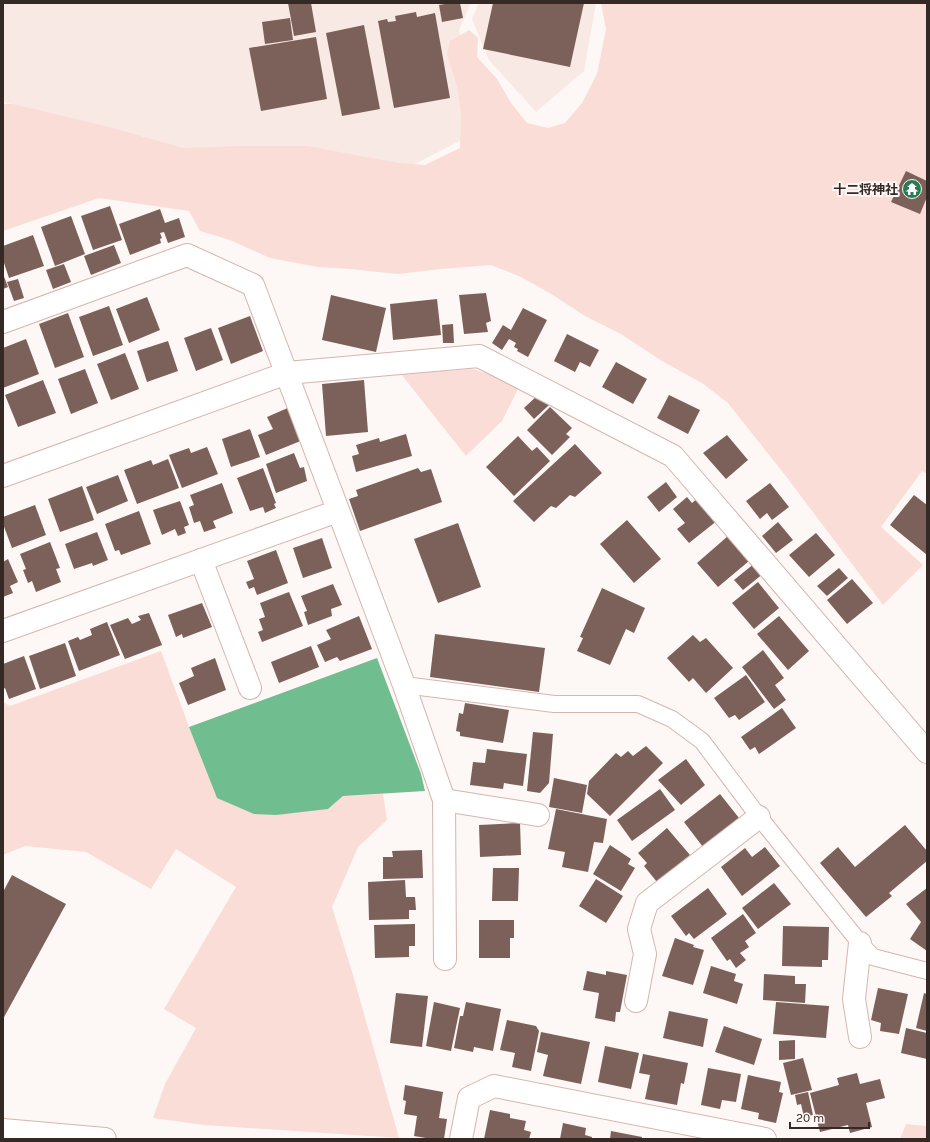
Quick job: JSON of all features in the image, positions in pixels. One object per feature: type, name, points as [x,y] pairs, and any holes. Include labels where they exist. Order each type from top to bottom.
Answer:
[{"type":"street","points":[[3,322],[187,255],[253,285],[404,685],[444,800],[445,959]]},
{"type":"street","points":[[3,476],[287,373],[480,356],[673,456],[927,752]]},
{"type":"street","points":[[3,631],[338,511]]},
{"type":"street","points":[[201,560],[250,688]]},
{"type":"street","points":[[444,800],[538,814]]},
{"type":"street","points":[[636,1001],[645,954],[639,929],[647,904],[759,817]]},
{"type":"street","points":[[860,942],[854,998],[860,1037]]},
{"type":"street","points":[[461,1139],[469,1098],[494,1086],[765,1139]]},
{"type":"street","points":[[3,1130],[105,1139]]},
{"type":"lane","points":[[404,685],[554,704],[638,704],[672,719],[702,741],[759,817],[873,957],[927,971]]},
{"type":"shaded area","points":[[3,3],[471,3],[459,30],[487,127],[399,172],[184,148],[106,126],[3,102]]},
{"type":"shaded area","points":[[479,3],[596,3],[584,71],[536,112],[489,60],[472,19]]},
{"type":"shaded area","points":[[601,3],[927,3],[927,474],[922,471],[881,527],[923,565],[883,605],[785,475],[728,403],[702,383],[662,361],[621,334],[585,316],[553,295],[521,277],[491,265],[398,274],[318,267],[270,258],[230,240],[200,231],[189,211],[99,198],[3,231],[3,104],[13,104],[106,126],[184,148],[307,146],[399,163],[425,165],[460,148],[461,115],[458,90],[447,54],[450,41],[469,30],[478,38],[477,57],[497,79],[511,103],[527,123],[548,128],[565,123],[582,103],[597,74],[606,29]]},
{"type":"shaded area","points":[[473,369],[495,376],[518,389],[502,421],[466,456],[401,374]]},
{"type":"shaded area","points":[[161,651],[217,798],[328,809],[343,796],[383,794],[387,820],[358,847],[332,907],[353,975],[399,1138],[204,1125],[153,1118],[165,1084],[196,1028],[164,1009],[236,887],[176,849],[151,889],[86,852],[25,846],[3,855],[3,702],[10,706]]},
{"type":"shaded area","points":[[377,658],[421,774],[425,791],[343,796],[328,809],[276,815],[254,814],[217,798],[189,727]]},
{"type":"shaded area","points":[[906,1124],[927,1126],[927,1139],[900,1139]]},
{"type":"building","points":[[288,3],[311,3],[316,32],[294,36]]},
{"type":"building","points":[[460,3],[463,18],[442,22],[439,5]]},
{"type":"building","points":[[493,3],[584,3],[570,67],[483,49]]},
{"type":"building","points":[[416,12],[417,17],[435,13],[450,98],[394,108],[378,21],[387,19],[388,22],[396,21],[395,16]]},
{"type":"building","points":[[290,18],[293,40],[265,44],[262,22]]},
{"type":"building","points":[[364,25],[380,109],[342,116],[326,33]]},
{"type":"building","points":[[316,37],[327,99],[261,111],[249,48]]},
{"type":"building","name":"十二将神社","points":[[906,171],[927,181],[927,197],[920,214],[891,202]]},
{"type":"building","points":[[110,206],[122,240],[93,250],[81,216]]},
{"type":"building","points":[[160,209],[165,223],[179,218],[185,237],[168,243],[164,232],[160,233],[162,238],[160,239],[161,243],[130,255],[119,224]]},
{"type":"building","points":[[71,216],[85,254],[55,266],[41,227]]},
{"type":"building","points":[[33,235],[44,266],[9,278],[3,260],[3,246]]},
{"type":"building","points":[[114,245],[121,263],[91,275],[84,256]]},
{"type":"building","points":[[64,264],[71,282],[53,289],[46,270]]},
{"type":"building","points":[[3,274],[8,287],[3,289]]},
{"type":"building","points":[[18,279],[24,298],[14,301],[7,282]]},
{"type":"building","points":[[486,293],[491,321],[486,323],[488,332],[464,334],[459,295]]},
{"type":"building","points":[[331,295],[386,308],[376,352],[322,340]]},
{"type":"building","points":[[147,297],[160,330],[129,343],[116,309]]},
{"type":"building","points":[[437,299],[441,335],[393,340],[390,304]]},
{"type":"building","points":[[109,306],[123,345],[93,356],[79,317]]},
{"type":"building","points":[[523,308],[547,320],[528,357],[517,351],[518,349],[514,347],[516,343],[509,339],[502,350],[492,343],[503,325],[511,330]]},
{"type":"building","points":[[68,313],[84,357],[55,368],[39,324]]},
{"type":"building","points":[[250,316],[263,351],[231,364],[218,328]]},
{"type":"building","points":[[453,324],[454,343],[443,343],[442,325]]},
{"type":"building","points":[[211,328],[223,360],[196,371],[184,338]]},
{"type":"building","points":[[567,334],[599,350],[590,367],[580,362],[575,372],[554,361]]},
{"type":"building","points":[[26,339],[39,374],[3,388],[3,348]]},
{"type":"building","points":[[168,341],[178,371],[147,382],[137,351]]},
{"type":"building","points":[[125,353],[139,389],[111,400],[97,364]]},
{"type":"building","points":[[616,362],[647,379],[633,404],[602,387]]},
{"type":"building","points":[[85,369],[98,403],[71,414],[58,379]]},
{"type":"building","points":[[43,380],[56,413],[18,427],[5,395]]},
{"type":"building","points":[[364,380],[368,432],[326,436],[322,384]]},
{"type":"building","points":[[539,394],[549,405],[534,419],[524,408]]},
{"type":"building","points":[[669,395],[700,410],[688,434],[657,418]]},
{"type":"building","points":[[290,407],[303,440],[266,455],[258,435],[273,429],[267,417]]},
{"type":"building","points":[[550,407],[572,428],[566,434],[570,437],[552,455],[527,430]]},
{"type":"building","points":[[250,429],[260,457],[231,467],[222,439]]},
{"type":"building","points":[[406,434],[412,456],[356,472],[352,456],[359,454],[356,445],[379,438],[380,442]]},
{"type":"building","points":[[727,435],[748,460],[726,479],[703,453]]},
{"type":"building","points":[[518,436],[532,451],[537,447],[550,461],[514,496],[486,467]]},
{"type":"building","points":[[575,444],[602,473],[575,497],[570,495],[556,508],[551,506],[534,522],[513,501]]},
{"type":"building","points":[[207,447],[218,474],[182,488],[169,455],[189,448],[191,453]]},
{"type":"building","points":[[294,453],[300,468],[304,467],[307,481],[276,493],[266,464]]},
{"type":"building","points":[[168,459],[179,488],[137,504],[124,470],[151,460],[153,465]]},
{"type":"building","points":[[263,468],[276,503],[274,504],[276,508],[265,513],[263,507],[250,511],[237,478]]},
{"type":"building","points":[[418,468],[421,472],[431,469],[442,502],[360,531],[349,499],[358,496],[356,490]]},
{"type":"building","points":[[118,475],[128,501],[97,514],[86,487]]},
{"type":"building","points":[[666,482],[677,497],[659,512],[647,497]]},
{"type":"building","points":[[222,483],[233,513],[213,521],[216,528],[204,532],[200,521],[194,523],[189,507],[194,505],[190,495]]},
{"type":"building","points":[[770,483],[789,507],[772,520],[767,513],[760,519],[746,501]]},
{"type":"building","points":[[82,486],[94,520],[60,532],[48,499]]},
{"type":"building","points":[[914,495],[927,505],[927,555],[890,525]]},
{"type":"building","points":[[687,497],[692,503],[699,497],[718,520],[689,543],[677,529],[685,523],[673,509]]},
{"type":"building","points":[[180,501],[189,525],[184,527],[186,533],[178,536],[175,529],[162,535],[153,510]]},
{"type":"building","points":[[35,505],[46,535],[12,548],[3,524],[3,517]]},
{"type":"building","points":[[139,511],[151,544],[121,555],[119,550],[115,551],[105,524]]},
{"type":"building","points":[[627,520],[661,559],[634,583],[600,544]]},
{"type":"building","points":[[778,522],[793,540],[776,553],[762,536]]},
{"type":"building","points":[[458,523],[481,587],[438,603],[414,539]]},
{"type":"building","points":[[97,532],[108,560],[93,566],[92,563],[74,569],[65,544]]},
{"type":"building","points":[[816,533],[835,555],[809,577],[789,555]]},
{"type":"building","points":[[728,536],[749,561],[718,587],[697,563]]},
{"type":"building","points":[[322,538],[332,568],[303,578],[293,548]]},
{"type":"building","points":[[50,542],[60,568],[56,569],[61,582],[36,592],[32,581],[28,583],[23,570],[26,569],[20,554]]},
{"type":"building","points":[[276,550],[288,583],[257,595],[254,587],[249,589],[246,582],[254,579],[247,561]]},
{"type":"building","points":[[8,559],[18,582],[10,586],[13,593],[3,597],[3,562]]},
{"type":"building","points":[[755,563],[764,573],[743,590],[734,580]]},
{"type":"building","points":[[839,568],[848,578],[827,596],[817,586]]},
{"type":"building","points":[[852,579],[873,603],[847,624],[827,600]]},
{"type":"building","points":[[758,582],[779,608],[754,629],[732,603]]},
{"type":"building","points":[[333,584],[342,605],[331,609],[332,616],[308,625],[304,612],[307,611],[301,596]]},
{"type":"building","points":[[602,588],[645,608],[634,633],[626,629],[610,665],[577,651],[583,638],[580,637]]},
{"type":"building","points":[[289,592],[303,626],[262,642],[258,632],[263,630],[259,619],[265,617],[260,603]]},
{"type":"building","points":[[202,603],[212,627],[183,638],[182,634],[176,637],[168,615]]},
{"type":"building","points":[[149,613],[162,645],[125,659],[110,625],[128,618],[132,624],[141,620],[138,616]]},
{"type":"building","points":[[359,616],[372,649],[340,661],[337,657],[325,662],[317,645],[331,639],[326,630]]},
{"type":"building","points":[[779,616],[809,651],[788,670],[757,634]]},
{"type":"building","points":[[107,622],[120,655],[79,671],[68,641],[78,637],[80,640],[92,635],[90,629]]},
{"type":"building","points":[[435,634],[545,648],[539,692],[430,677]]},
{"type":"building","points":[[693,635],[700,642],[706,638],[733,668],[706,693],[693,678],[689,682],[667,658]]},
{"type":"building","points":[[65,643],[76,676],[40,689],[29,656]]},
{"type":"building","points":[[311,646],[319,667],[279,683],[271,662]]},
{"type":"building","points":[[763,650],[784,678],[775,685],[786,700],[774,709],[742,667]]},
{"type":"building","points":[[24,656],[36,689],[9,699],[5,688],[3,689],[3,664]]},
{"type":"building","points":[[215,658],[226,690],[188,705],[179,683],[194,676],[191,668]]},
{"type":"building","points":[[746,675],[765,702],[739,720],[735,715],[729,718],[714,698]]},
{"type":"building","points":[[465,703],[509,710],[503,743],[460,736],[460,732],[456,731],[459,713],[463,714]]},
{"type":"building","points":[[782,708],[796,728],[759,754],[755,747],[750,750],[741,737]]},
{"type":"building","points":[[533,732],[553,734],[549,783],[540,793],[527,791]]},
{"type":"building","points":[[646,746],[663,763],[610,816],[587,794],[589,781],[616,753],[621,757],[628,751],[633,756]]},
{"type":"building","points":[[487,749],[527,754],[523,786],[504,783],[503,789],[470,785],[473,762],[485,763]]},
{"type":"building","points":[[686,759],[705,785],[681,805],[658,780]]},
{"type":"building","points":[[554,778],[587,785],[582,813],[549,807]]},
{"type":"building","points":[[660,789],[675,810],[632,841],[617,820]]},
{"type":"building","points":[[720,794],[739,818],[703,847],[684,822]]},
{"type":"building","points":[[556,809],[607,819],[603,843],[594,842],[588,872],[562,867],[565,852],[548,849]]},
{"type":"building","points":[[520,823],[521,855],[480,857],[479,825]]},
{"type":"building","points":[[905,825],[927,851],[927,861],[889,893],[892,896],[866,917],[820,863],[838,847],[855,867]]},
{"type":"building","points":[[667,828],[690,855],[657,882],[644,866],[647,863],[638,853]]},
{"type":"building","points":[[610,845],[631,859],[628,864],[635,868],[621,891],[593,874]]},
{"type":"building","points":[[765,847],[780,866],[742,896],[721,867],[745,848],[752,857]]},
{"type":"building","points":[[422,850],[423,878],[383,879],[383,857],[393,857],[392,851]]},
{"type":"building","points":[[493,868],[519,868],[518,901],[492,901]]},
{"type":"building","points":[[12,875],[66,904],[3,1019],[3,892]]},
{"type":"building","points":[[596,879],[623,896],[606,923],[579,906]]},
{"type":"building","points":[[405,880],[406,897],[415,897],[416,910],[409,910],[409,919],[369,920],[368,882]]},
{"type":"building","points":[[774,883],[791,904],[758,929],[742,908]]},
{"type":"building","points":[[708,888],[727,914],[694,939],[689,933],[686,936],[671,916]]},
{"type":"building","points":[[927,888],[927,951],[910,939],[921,922],[906,904]]},
{"type":"building","points":[[743,914],[756,933],[745,941],[749,947],[740,953],[746,960],[736,968],[730,959],[727,961],[711,938]]},
{"type":"building","points":[[479,920],[514,920],[514,938],[510,938],[510,958],[479,958]]},
{"type":"building","points":[[415,924],[415,946],[409,946],[409,957],[375,958],[374,925]]},
{"type":"building","points":[[783,926],[829,927],[828,960],[822,960],[822,967],[782,966]]},
{"type":"building","points":[[675,938],[694,945],[693,947],[704,950],[693,985],[662,976]]},
{"type":"building","points":[[711,966],[736,974],[734,981],[743,984],[737,1004],[703,993]]},
{"type":"building","points":[[587,971],[606,975],[606,971],[627,975],[620,1012],[616,1012],[615,1022],[595,1018],[599,993],[583,990]]},
{"type":"building","points":[[764,974],[795,976],[795,984],[806,984],[805,1003],[763,1000]]},
{"type":"building","points":[[878,988],[908,994],[899,1034],[880,1031],[881,1023],[871,1020]]},
{"type":"building","points":[[396,993],[428,996],[422,1047],[390,1043]]},
{"type":"building","points":[[924,993],[927,994],[927,1031],[916,1028]]},
{"type":"building","points":[[434,1002],[460,1008],[451,1051],[426,1046]]},
{"type":"building","points":[[466,1002],[501,1009],[493,1051],[474,1047],[473,1052],[454,1048],[460,1016],[463,1016]]},
{"type":"building","points":[[776,1002],[829,1006],[826,1038],[773,1034]]},
{"type":"building","points":[[669,1011],[708,1019],[703,1047],[663,1038]]},
{"type":"building","points":[[507,1020],[536,1026],[539,1031],[531,1071],[512,1067],[515,1053],[500,1050]]},
{"type":"building","points":[[724,1026],[762,1039],[754,1065],[715,1052]]},
{"type":"building","points":[[906,1028],[927,1033],[927,1059],[901,1053]]},
{"type":"building","points":[[541,1032],[590,1042],[581,1084],[543,1076],[548,1055],[537,1052]]},
{"type":"building","points":[[795,1040],[795,1059],[779,1060],[779,1041]]},
{"type":"building","points":[[605,1046],[639,1053],[631,1089],[598,1082]]},
{"type":"building","points":[[643,1054],[688,1063],[684,1084],[681,1083],[677,1105],[645,1099],[650,1075],[639,1073]]},
{"type":"building","points":[[803,1058],[812,1090],[791,1095],[783,1063]]},
{"type":"building","points":[[708,1068],[741,1074],[736,1102],[722,1100],[720,1109],[701,1105]]},
{"type":"building","points":[[857,1073],[860,1084],[880,1079],[885,1098],[866,1103],[872,1127],[850,1133],[848,1125],[820,1132],[810,1093],[839,1085],[837,1078]]},
{"type":"building","points":[[748,1075],[781,1082],[779,1092],[783,1093],[776,1123],[758,1119],[759,1113],[741,1109]]},
{"type":"building","points":[[405,1085],[443,1092],[439,1118],[447,1119],[444,1139],[414,1136],[417,1116],[404,1114],[406,1101],[403,1100]]},
{"type":"building","points":[[808,1092],[813,1115],[804,1117],[801,1104],[797,1105],[795,1095]]},
{"type":"building","points":[[490,1110],[510,1114],[510,1118],[526,1121],[524,1130],[531,1132],[529,1139],[484,1139]]},
{"type":"building","points":[[563,1123],[586,1128],[585,1135],[592,1137],[592,1139],[560,1139]]},
{"type":"building","points":[[611,1131],[642,1137],[642,1139],[610,1139]]},
{"type":"place","name":"十二将神社","points":[[912,189]]}]
